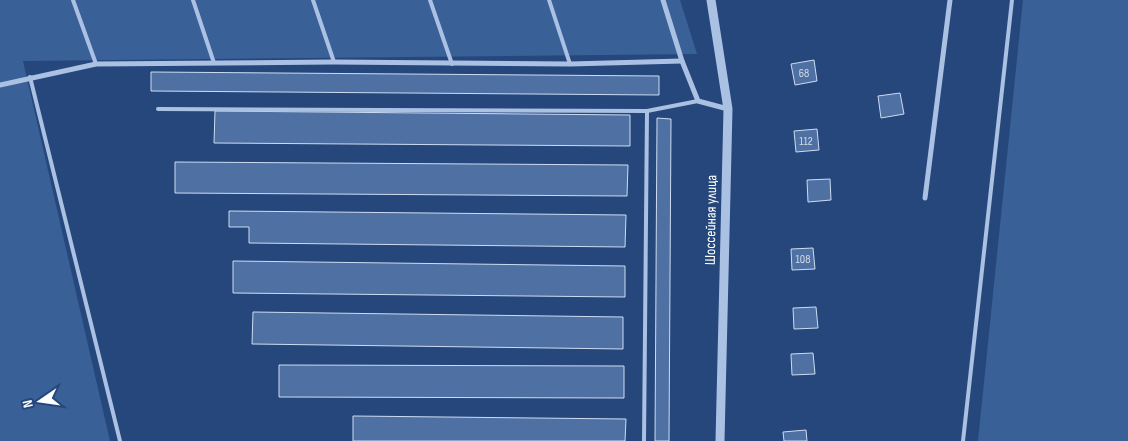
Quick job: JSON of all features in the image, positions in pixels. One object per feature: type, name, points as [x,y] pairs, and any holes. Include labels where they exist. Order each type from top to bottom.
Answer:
[{"type":"street","points":[[664,0],[682,61],[698,101],[728,109]]},
{"type":"street","name":"Шоссейная улица","points":[[711,0],[728,109],[720,441]]},
{"type":"street","points":[[925,198],[950,0]]},
{"type":"street","points":[[0,85],[96,64],[334,62],[570,64],[682,61]]},
{"type":"lane","points":[[73,0],[96,64]]},
{"type":"lane","points":[[193,0],[214,63]]},
{"type":"lane","points":[[313,0],[334,62]]},
{"type":"lane","points":[[430,0],[452,64]]},
{"type":"lane","points":[[549,0],[570,64]]},
{"type":"lane","points":[[963,441],[1012,0]]},
{"type":"lane","points":[[30,77],[120,441]]},
{"type":"lane","points":[[158,109],[647,111],[698,101]]},
{"type":"lane","points":[[644,441],[647,111]]},
{"type":"shaded area","points":[[0,0],[680,0],[697,54],[23,61],[110,441],[0,441]]},
{"type":"shaded area","points":[[1023,0],[1128,0],[1128,441],[978,441]]},
{"type":"building","points":[[814,60],[817,81],[795,85],[791,64]]},
{"type":"building","points":[[151,72],[659,76],[659,95],[151,91]]},
{"type":"building","points":[[900,93],[904,114],[881,118],[878,96]]},
{"type":"building","points":[[215,111],[630,115],[630,146],[214,143]]},
{"type":"building","points":[[657,118],[671,119],[669,441],[655,441]]},
{"type":"building","points":[[817,129],[819,150],[796,152],[794,131]]},
{"type":"building","points":[[175,162],[628,165],[627,196],[175,193]]},
{"type":"building","points":[[830,179],[831,200],[808,202],[807,180]]},
{"type":"building","points":[[229,211],[626,215],[625,247],[249,243],[249,227],[229,227]]},
{"type":"building","points":[[813,248],[815,269],[792,270],[791,249]]},
{"type":"building","points":[[233,261],[625,266],[625,297],[233,293]]},
{"type":"building","points":[[816,307],[818,328],[794,329],[793,308]]},
{"type":"building","points":[[253,312],[623,317],[623,349],[252,344]]},
{"type":"building","points":[[813,353],[815,374],[792,375],[791,354]]},
{"type":"building","points":[[279,365],[624,366],[624,398],[279,397]]},
{"type":"building","points":[[353,416],[626,419],[625,441],[353,441]]},
{"type":"building","points":[[806,430],[807,441],[784,441],[783,432]]}]
